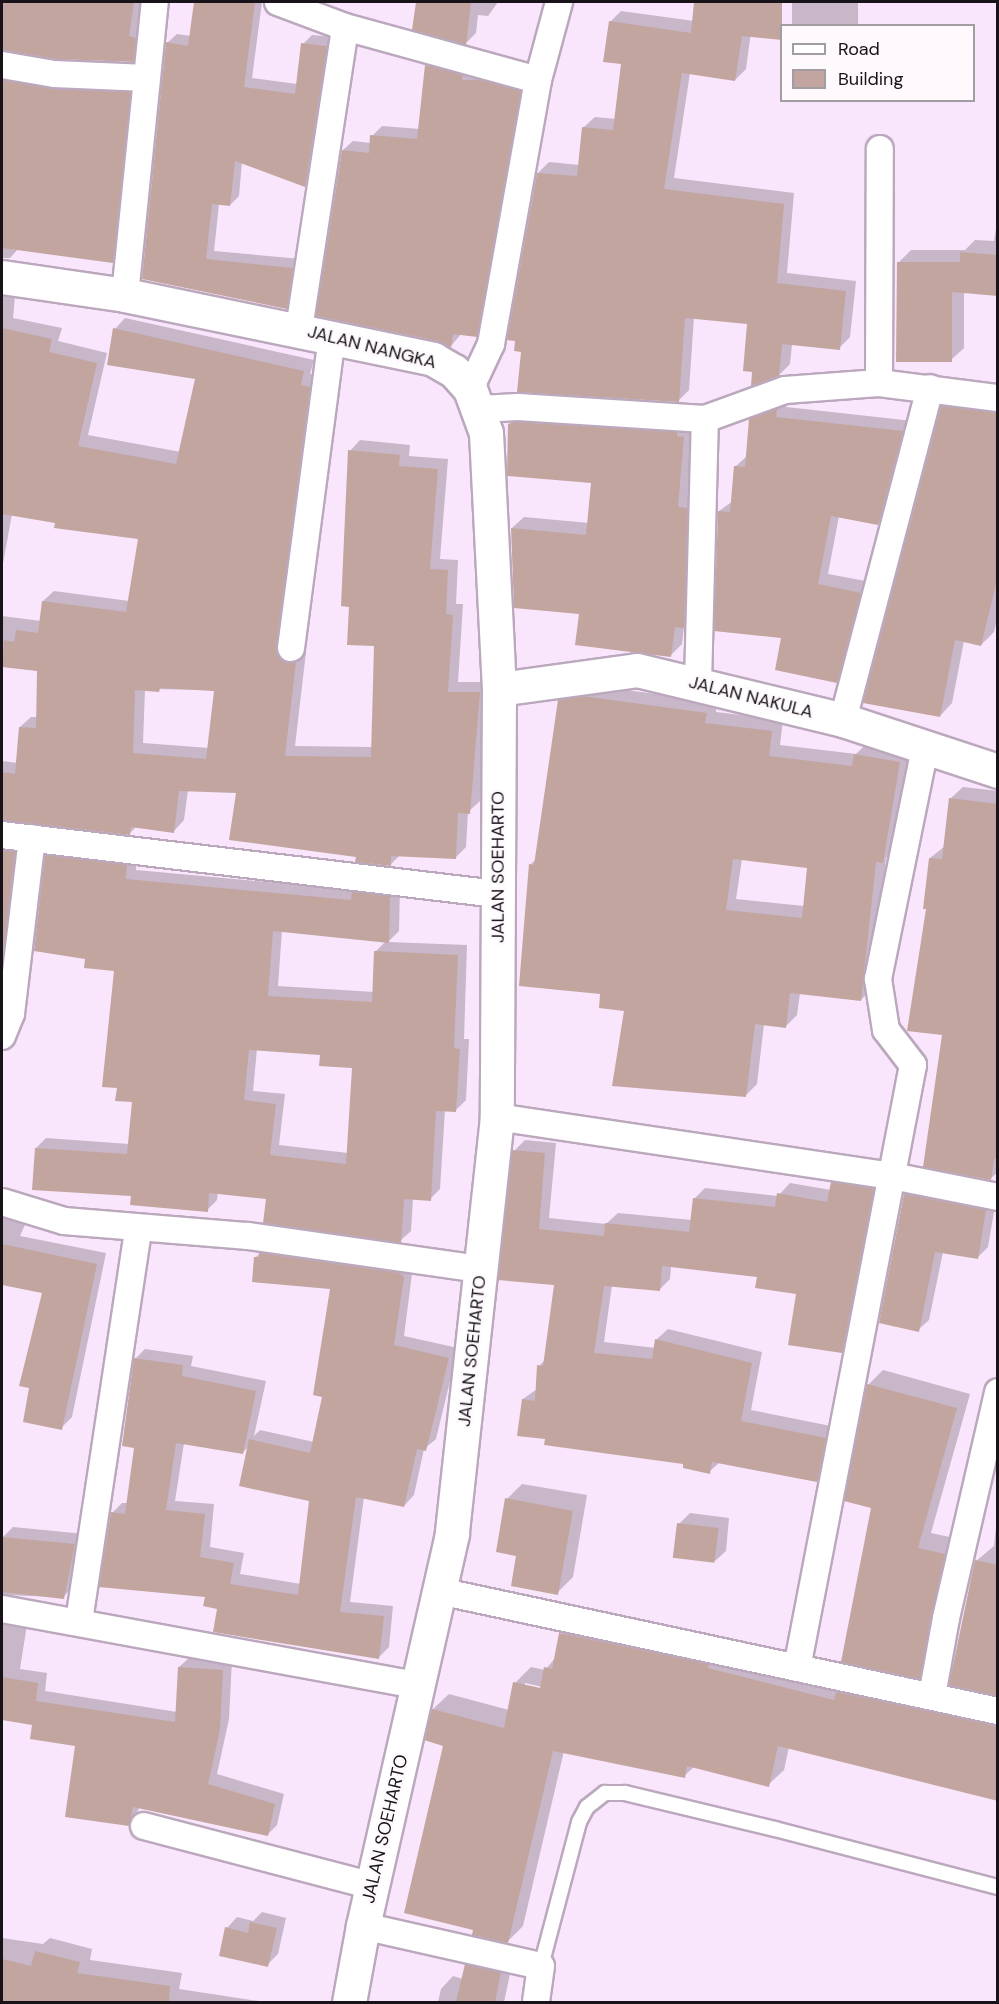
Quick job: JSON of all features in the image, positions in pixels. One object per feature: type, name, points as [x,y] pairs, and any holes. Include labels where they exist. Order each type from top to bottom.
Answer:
[{"type":"street","points":[[125,295],[155,2]]},
{"type":"street","points":[[278,2],[345,27],[538,80]]},
{"type":"street","points":[[499,689],[486,433],[475,399],[500,302],[538,80],[559,2]]},
{"type":"street","points":[[299,329],[345,27]]},
{"type":"street","points":[[2,65],[54,74],[147,78]]},
{"type":"street","points":[[879,383],[880,149]]},
{"type":"street","name":"JALAN NANGKA","points":[[2,278],[125,295],[299,329],[433,359],[454,371],[475,399]]},
{"type":"street","points":[[291,648],[332,338]]},
{"type":"street","points":[[475,399],[518,407],[705,419],[785,390],[879,383],[998,398]]},
{"type":"street","points":[[843,720],[930,388]]},
{"type":"street","points":[[698,683],[705,419]]},
{"type":"street","name":"JALAN NAKULA","points":[[499,689],[637,669],[843,720],[998,771]]},
{"type":"street","name":"JALAN SOEHARTO","points":[[349,2002],[363,1926],[452,1534],[497,1117],[499,689]]},
{"type":"street","points":[[797,1668],[913,1065],[886,1030],[878,979],[925,747]]},
{"type":"street","points":[[2,835],[498,894]]},
{"type":"street","points":[[2,1036],[11,1014],[32,838]]},
{"type":"street","points":[[497,1117],[892,1176],[998,1197]]},
{"type":"street","points":[[2,1202],[64,1221],[138,1230],[248,1236],[480,1269]]},
{"type":"street","points":[[79,1621],[138,1230]]},
{"type":"street","points":[[932,1696],[946,1618],[998,1392]]},
{"type":"street","points":[[439,1591],[998,1711]]},
{"type":"street","points":[[2,1609],[79,1621],[418,1685]]},
{"type":"street","points":[[144,1827],[372,1886]]},
{"type":"street","points":[[363,1926],[541,1966],[536,2002]]},
{"type":"lane","points":[[541,1966],[579,1822],[587,1807],[605,1793],[625,1793],[998,1887]]},
{"type":"building","points":[[2,2],[134,2],[129,36],[136,38],[134,62],[56,59],[2,50]]},
{"type":"building","points":[[194,2],[255,2],[244,87],[295,94],[301,43],[327,46],[305,187],[235,161],[230,206],[212,204],[206,259],[293,268],[287,309],[142,279],[166,42],[188,46]]},
{"type":"building","points":[[416,2],[471,2],[466,45],[412,30]]},
{"type":"building","points":[[694,2],[782,2],[780,40],[742,36],[735,81],[682,73],[664,189],[784,204],[777,283],[846,291],[840,350],[782,344],[779,376],[751,386],[752,372],[743,371],[747,324],[685,318],[679,402],[517,392],[521,352],[514,351],[515,341],[507,340],[537,173],[577,176],[582,127],[613,130],[621,64],[603,62],[609,21],[691,33]]},
{"type":"building","points":[[425,65],[463,75],[462,80],[482,80],[521,91],[477,337],[453,334],[451,348],[437,341],[316,316],[342,150],[369,153],[370,135],[417,139]]},
{"type":"building","points":[[2,80],[53,89],[131,92],[113,263],[2,248]]},
{"type":"building","points":[[960,252],[998,255],[998,296],[952,292],[952,362],[896,362],[897,262],[960,262]]},
{"type":"building","points":[[2,328],[52,339],[49,352],[97,363],[78,446],[176,464],[195,379],[107,365],[113,328],[304,371],[301,385],[310,387],[276,646],[281,659],[296,662],[285,756],[371,757],[374,646],[347,645],[349,607],[341,606],[348,450],[400,455],[399,466],[438,469],[430,569],[448,570],[446,614],[453,615],[448,692],[480,692],[470,814],[458,813],[456,859],[391,856],[391,866],[355,862],[356,857],[229,840],[236,793],[179,791],[174,833],[131,827],[130,835],[2,820],[2,772],[15,774],[19,727],[36,728],[37,671],[2,667],[4,640],[14,642],[16,630],[38,633],[42,601],[126,612],[138,539],[54,528],[55,523],[2,514]],"holes":[[[160,688],[214,691],[206,759],[133,753],[135,690],[159,692]]]},
{"type":"building","points":[[941,406],[998,413],[998,576],[981,646],[955,640],[940,717],[863,703]]},
{"type":"building","points":[[777,409],[776,417],[903,431],[878,525],[831,516],[818,584],[861,593],[837,683],[775,670],[781,638],[714,631],[718,511],[730,512],[734,466],[745,467],[749,419]]},
{"type":"building","points":[[514,422],[677,432],[677,436],[684,437],[678,507],[688,508],[684,628],[675,627],[671,657],[575,645],[579,614],[514,608],[511,528],[586,535],[591,483],[507,476],[508,424]]},
{"type":"building","points":[[582,696],[707,713],[705,723],[772,731],[769,756],[852,766],[854,754],[900,762],[883,863],[876,862],[861,1001],[790,993],[786,1028],[755,1024],[746,1097],[612,1086],[624,1011],[599,1008],[600,994],[519,986],[529,864],[534,865],[558,700]],"holes":[[[733,859],[807,868],[802,918],[726,910]]]},
{"type":"building","points":[[949,798],[998,804],[998,1159],[994,1159],[991,1180],[923,1167],[942,1035],[907,1031],[926,909],[923,909],[929,858],[942,859]]},
{"type":"building","points":[[2,850],[15,852],[4,946],[2,946]]},
{"type":"building","points":[[45,855],[127,865],[126,879],[351,900],[352,892],[390,896],[389,943],[273,931],[268,996],[372,1002],[374,951],[458,955],[454,1048],[460,1049],[456,1112],[436,1111],[431,1201],[404,1199],[401,1243],[263,1223],[266,1199],[209,1193],[208,1212],[130,1205],[131,1196],[32,1190],[35,1148],[127,1154],[132,1102],[115,1101],[117,1088],[102,1087],[114,971],[84,968],[85,959],[34,951]],"holes":[[[249,1050],[320,1055],[319,1066],[352,1068],[346,1164],[270,1155],[276,1104],[244,1100]]]},
{"type":"building","points":[[512,1150],[545,1153],[539,1229],[604,1236],[605,1223],[689,1232],[693,1198],[775,1207],[777,1193],[827,1202],[831,1182],[874,1188],[842,1353],[788,1345],[796,1294],[755,1288],[757,1277],[662,1266],[660,1291],[604,1286],[594,1353],[652,1359],[655,1339],[752,1363],[741,1421],[826,1438],[817,1482],[712,1462],[710,1474],[683,1468],[683,1464],[544,1445],[545,1439],[517,1436],[522,1399],[535,1401],[537,1365],[543,1366],[554,1285],[498,1280]]},
{"type":"building","points":[[904,1194],[986,1210],[978,1259],[935,1252],[919,1332],[879,1323]]},
{"type":"building","points":[[2,1244],[97,1264],[62,1430],[23,1422],[29,1388],[19,1386],[42,1293],[2,1285]]},
{"type":"building","points":[[259,1253],[399,1273],[404,1277],[394,1345],[449,1358],[426,1451],[417,1449],[404,1507],[356,1497],[340,1612],[384,1616],[379,1659],[213,1632],[217,1609],[203,1606],[205,1597],[99,1587],[111,1512],[125,1514],[134,1448],[122,1446],[134,1358],[183,1365],[182,1376],[256,1391],[243,1454],[176,1443],[166,1510],[205,1514],[200,1557],[234,1563],[230,1584],[298,1595],[309,1501],[239,1486],[249,1439],[310,1453],[322,1397],[313,1395],[330,1289],[252,1282],[254,1257],[259,1257]]},
{"type":"building","points":[[867,1384],[957,1408],[918,1548],[945,1554],[920,1679],[841,1662],[871,1508],[844,1501]]},
{"type":"building","points":[[505,1498],[573,1511],[558,1595],[511,1586],[516,1556],[496,1552]]},
{"type":"building","points":[[677,1523],[719,1528],[714,1563],[673,1558]]},
{"type":"building","points":[[2,1537],[75,1544],[64,1599],[2,1592]]},
{"type":"building","points":[[975,1560],[998,1565],[998,1696],[949,1685]]},
{"type":"building","points":[[559,1633],[709,1664],[708,1668],[834,1700],[836,1692],[998,1726],[998,1801],[778,1746],[769,1787],[687,1766],[685,1778],[553,1751],[508,1943],[472,1935],[473,1930],[404,1913],[443,1746],[424,1740],[432,1709],[504,1728],[513,1682],[540,1688],[544,1667],[552,1669]]},
{"type":"building","points":[[178,1667],[223,1670],[220,1730],[208,1784],[275,1804],[268,1836],[133,1807],[129,1826],[65,1817],[75,1746],[30,1739],[32,1725],[2,1720],[2,1677],[38,1683],[36,1701],[175,1722]]},
{"type":"building","points":[[250,1922],[277,1928],[268,1967],[219,1956],[225,1927],[248,1933]]},
{"type":"building","points":[[35,1951],[80,1962],[77,1973],[170,1986],[169,2002],[2,2002],[2,1959],[31,1966]]},
{"type":"building","points":[[465,1964],[501,1972],[495,2002],[456,2002]]}]
